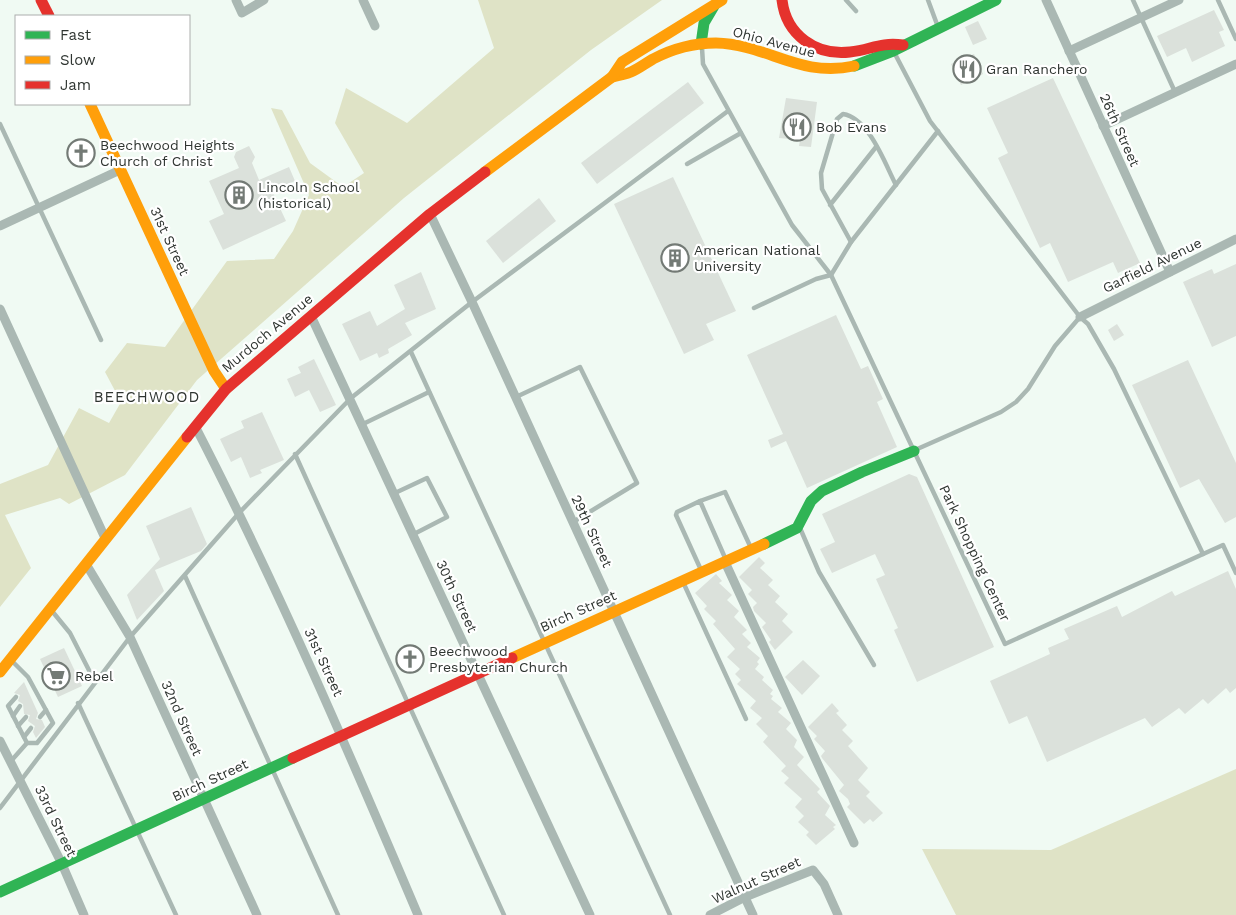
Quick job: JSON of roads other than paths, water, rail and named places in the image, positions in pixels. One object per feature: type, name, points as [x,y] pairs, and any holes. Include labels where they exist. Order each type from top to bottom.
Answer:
[{"type":"main road","points":[[41,0],[48,15]]},
{"type":"main road","points":[[782,0],[785,15],[790,26],[809,46],[836,53],[857,51],[881,44],[904,45]]},
{"type":"main road","name":"Ohio Avenue","points":[[680,48],[702,44],[731,45],[792,64],[816,69],[837,70],[860,65],[893,51],[996,0]]},
{"type":"main road","points":[[702,44],[704,22],[718,2]]},
{"type":"main road","name":"Murdoch Avenue","points":[[0,672],[226,388],[430,214],[612,77],[622,62],[718,2]]},
{"type":"main road","name":"Murdoch Avenue","points":[[612,77],[631,74],[654,59],[680,48]]},
{"type":"main road","name":"31st Street","points":[[90,105],[214,371],[226,388]]},
{"type":"main road","points":[[800,527],[808,506],[822,491],[914,451]]},
{"type":"main road","name":"Birch Street","points":[[0,892],[800,527]]},
{"type":"street","points":[[236,0],[242,13],[264,0]]},
{"type":"street","points":[[363,0],[375,26]]},
{"type":"street","name":"26th Street","points":[[1046,0],[1170,272]]},
{"type":"street","points":[[1069,51],[1179,0]]},
{"type":"street","points":[[1103,126],[1236,64]]},
{"type":"street","points":[[0,226],[120,170]]},
{"type":"street","name":"29th Street","points":[[430,214],[516,397],[753,915]]},
{"type":"street","name":"Garfield Avenue","points":[[1080,317],[1236,239]]},
{"type":"street","points":[[0,309],[106,540]]},
{"type":"street","name":"30th Street","points":[[311,316],[351,398],[590,915]]},
{"type":"street","name":"31st Street","points":[[195,426],[240,512],[342,736],[418,915]]},
{"type":"street","points":[[726,562],[854,843]]},
{"type":"street","name":"32nd Street","points":[[86,564],[130,637],[257,915]]},
{"type":"street","name":"33rd Street","points":[[0,742],[62,864],[84,915]]},
{"type":"street","name":"Walnut Street","points":[[710,915],[745,897],[813,870],[824,884],[838,915]]},
{"type":"lane","points":[[846,0],[856,11]]},
{"type":"lane","points":[[928,0],[939,28]]},
{"type":"lane","points":[[1132,0],[1175,92]]},
{"type":"lane","points":[[1218,0],[1236,39]]},
{"type":"lane","name":"Park Shopping Center","points":[[702,44],[703,64],[728,110],[792,225],[831,276],[1005,644],[1223,545],[1236,573]]},
{"type":"lane","points":[[893,51],[930,121],[1080,317],[1088,324],[1114,369],[1203,554]]},
{"type":"lane","points":[[0,808],[20,779],[130,637],[240,512],[294,454],[351,398],[472,302],[728,110]]},
{"type":"lane","points":[[851,242],[822,189],[821,174],[837,118],[843,114],[849,115],[866,129],[896,185]]},
{"type":"lane","points":[[0,124],[102,340]]},
{"type":"lane","points":[[754,308],[816,279],[831,276],[851,242],[938,131]]},
{"type":"lane","points":[[687,164],[741,133]]},
{"type":"lane","points":[[830,205],[876,147]]},
{"type":"lane","points":[[914,451],[1001,412],[1016,402],[1028,389],[1055,346],[1080,317]]},
{"type":"lane","points":[[411,352],[670,915]]},
{"type":"lane","points":[[516,397],[580,367],[636,483],[573,522]]},
{"type":"lane","points":[[363,424],[429,392]]},
{"type":"lane","points":[[294,454],[410,704],[504,915]]},
{"type":"lane","points":[[395,493],[427,478],[447,517],[414,534]]},
{"type":"lane","points":[[702,572],[676,515],[677,512],[725,492],[752,550]]},
{"type":"lane","points":[[700,502],[726,562]]},
{"type":"lane","points":[[800,527],[819,572],[874,665]]},
{"type":"lane","points":[[185,576],[338,915]]},
{"type":"lane","points":[[683,581],[746,718]]},
{"type":"lane","points":[[50,609],[70,632],[95,682]]},
{"type":"lane","points":[[10,659],[30,680],[53,723],[37,743],[27,743],[11,761]]},
{"type":"lane","points":[[26,685],[30,680]]},
{"type":"lane","points":[[30,693],[34,687]]},
{"type":"lane","points":[[16,697],[8,706],[27,743]]},
{"type":"lane","points":[[35,706],[40,699]]},
{"type":"lane","points":[[78,703],[176,915]]},
{"type":"lane","points":[[13,716],[20,706]]},
{"type":"lane","points":[[40,717],[46,710]]},
{"type":"lane","points":[[18,726],[26,717]]},
{"type":"lane","points":[[24,737],[31,728]]},
{"type":"place","name":"Gran Ranchero","points":[[967,69]]},
{"type":"place","name":"Bob Evans","points":[[797,127]]},
{"type":"place","name":"Beechwood Heights Church of Christ","points":[[81,153]]},
{"type":"place","name":"Lincoln School (historical)","points":[[239,195]]},
{"type":"place","name":"American National University","points":[[675,258]]},
{"type":"place","name":"Beechwood Presbyterian Church","points":[[410,659]]},
{"type":"place","name":"Rebel","points":[[56,676]]},
{"type":"district","name":"BEECHWOOD","points":[[147,397]]}]
